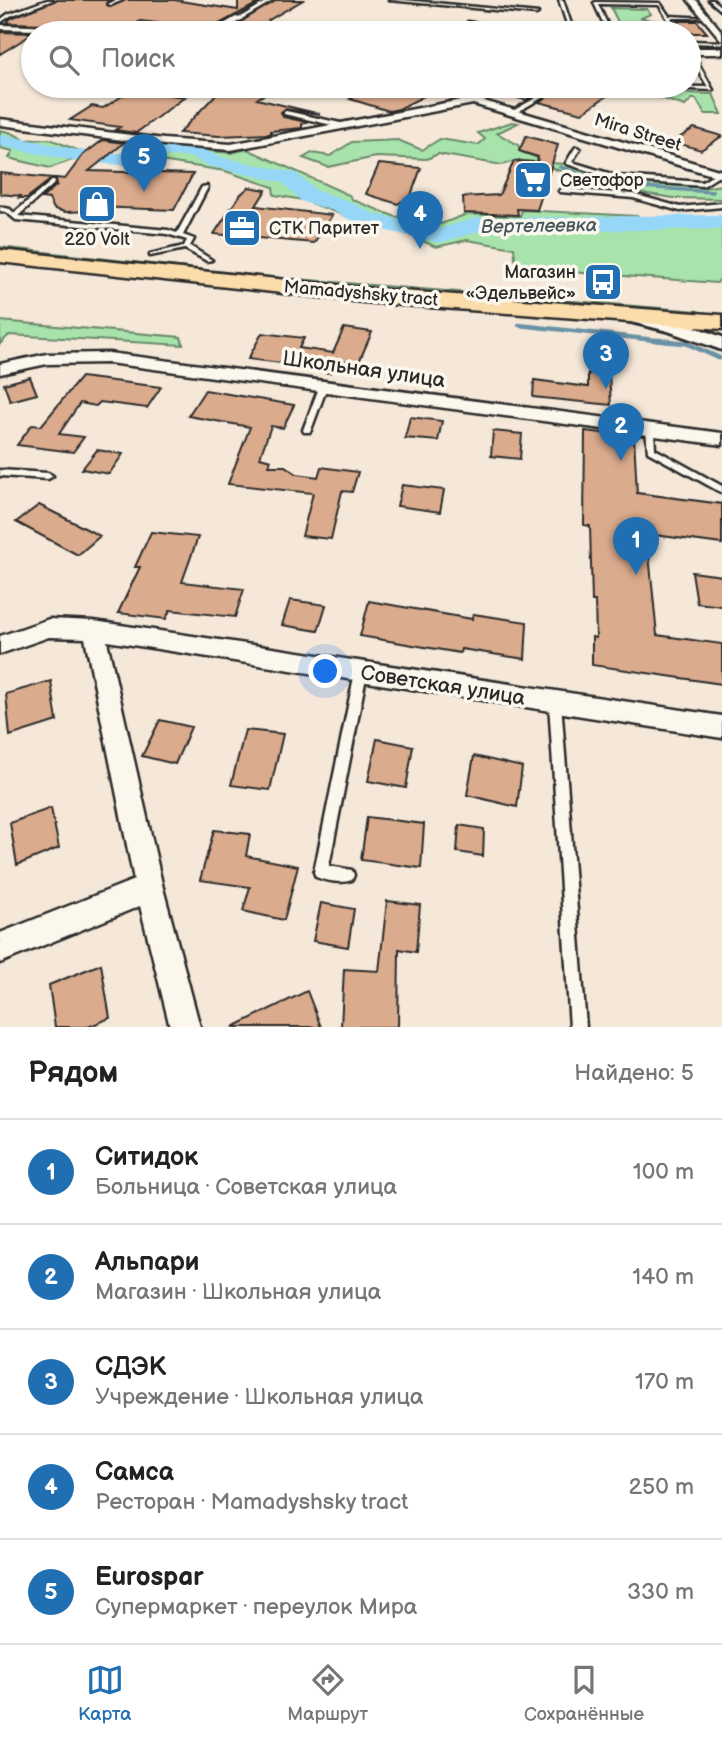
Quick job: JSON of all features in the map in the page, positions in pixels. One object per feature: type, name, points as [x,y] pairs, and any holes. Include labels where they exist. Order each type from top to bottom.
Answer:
[{"type":"main road","name":"Mamadyshsky tract","points":[[0,237],[152,255],[422,280],[722,303]]},
{"type":"main road","name":"Mamadyshsky tract","points":[[0,256],[363,295],[722,322]]},
{"type":"street","points":[[692,0],[722,40]]},
{"type":"street","points":[[235,21],[239,19]]},
{"type":"street","points":[[0,24],[21,25]]},
{"type":"street","points":[[701,51],[722,51]]},
{"type":"street","name":"Mira Street","points":[[465,98],[720,175]]},
{"type":"street","points":[[0,122],[164,142],[231,146],[345,127],[472,100]]},
{"type":"street","points":[[622,314],[674,326],[722,344]]},
{"type":"street","name":"Школьная улица","points":[[0,369],[47,359],[109,358],[722,439]]},
{"type":"street","name":"Советская улица","points":[[0,645],[48,628],[94,630],[722,727]]},
{"type":"street","points":[[94,630],[149,888],[185,1027]]},
{"type":"street","points":[[0,948],[149,888]]},
{"type":"lane","points":[[0,24],[9,15],[51,0]]},
{"type":"lane","points":[[110,5],[121,0]]},
{"type":"lane","points":[[239,19],[271,0]]},
{"type":"lane","points":[[391,0],[536,13]]},
{"type":"lane","points":[[561,0],[568,21]]},
{"type":"lane","points":[[711,0],[722,10]]},
{"type":"lane","points":[[604,21],[596,3],[660,4],[671,21]]},
{"type":"lane","points":[[668,17],[706,18]]},
{"type":"lane","points":[[701,41],[722,40]]},
{"type":"lane","points":[[701,72],[711,89],[701,88]]},
{"type":"lane","points":[[472,100],[476,98]]},
{"type":"lane","points":[[512,113],[539,98]]},
{"type":"lane","points":[[286,113],[345,127]]},
{"type":"lane","points":[[578,149],[569,163],[617,178],[703,184],[720,175]]},
{"type":"lane","points":[[14,216],[52,182]]},
{"type":"lane","points":[[178,236],[205,187]]},
{"type":"lane","points":[[562,191],[633,196],[680,209],[722,205]]},
{"type":"lane","points":[[0,209],[8,209],[16,218],[191,239],[186,247]]},
{"type":"lane","points":[[152,255],[186,247],[209,260]]},
{"type":"lane","points":[[307,430],[323,387]]},
{"type":"lane","points":[[650,430],[651,450],[722,490]]},
{"type":"lane","points":[[0,473],[48,476]]},
{"type":"lane","points":[[347,875],[320,872],[361,672]]},
{"type":"lane","points":[[555,703],[578,1027]]},
{"type":"green space","points":[[611,8],[647,9],[651,14],[641,18],[656,21],[618,21]]},
{"type":"green space","points":[[701,94],[713,94],[722,114],[705,114],[696,99],[692,99],[685,106],[660,98],[701,98]]},
{"type":"green space","points":[[512,122],[518,123],[497,133],[518,145],[521,152],[551,163],[566,164],[618,184],[644,182],[703,188],[722,185],[722,199],[674,198],[621,190],[579,179],[543,164],[518,160],[502,165],[438,154],[427,159],[376,157],[328,167],[303,158],[312,153],[330,156],[352,142],[398,140],[422,150],[440,139],[478,145],[485,139],[478,133]]},
{"type":"green space","points":[[0,130],[25,140],[50,139],[82,152],[133,157],[147,152],[152,145],[231,153],[247,149],[349,195],[353,200],[396,217],[413,214],[441,224],[467,214],[520,216],[522,210],[637,216],[641,222],[722,220],[722,276],[717,283],[516,268],[514,248],[467,240],[436,247],[396,229],[380,229],[303,200],[274,195],[273,187],[225,171],[167,162],[72,160],[50,168],[9,158],[13,151],[0,148]]},
{"type":"green space","points":[[0,247],[259,276],[698,311],[702,314],[439,297],[0,251]]},
{"type":"green space","points":[[0,321],[181,337],[183,345],[9,335],[0,344]]},
{"type":"building","points":[[56,0],[111,0],[106,3],[110,7],[125,0],[174,0],[238,10],[238,0],[264,0],[225,21],[7,23],[11,18]]},
{"type":"building","points":[[276,0],[303,0],[268,21],[242,21]]},
{"type":"building","points":[[0,32],[21,33],[21,41],[0,54]]},
{"type":"building","points":[[119,98],[184,98],[136,133],[115,130],[120,127],[70,120],[92,106],[103,108]]},
{"type":"building","points":[[213,98],[259,98],[320,114],[285,109],[281,112],[283,117],[306,122],[302,124],[302,128],[271,131],[271,134],[219,136],[179,133]]},
{"type":"building","points":[[352,98],[420,98],[389,111],[350,99]]},
{"type":"building","points":[[545,98],[604,98],[582,113],[539,102]]},
{"type":"building","points":[[694,128],[722,136],[701,150],[673,142]]},
{"type":"building","points":[[526,136],[558,145],[537,210],[517,209],[518,215],[464,213],[463,197],[499,195],[514,161],[537,162],[538,157],[519,151]]},
{"type":"building","points":[[103,140],[124,143],[89,171],[193,174],[174,210],[95,207],[92,211],[65,212],[54,209],[49,199],[42,198],[57,185],[55,178],[65,179],[83,155]]},
{"type":"building","points":[[379,164],[421,168],[411,195],[398,204],[366,194]]},
{"type":"building","points":[[0,173],[53,178],[27,198],[19,198],[21,196],[0,194]]},
{"type":"building","points":[[249,187],[266,190],[256,206],[332,215],[314,243],[214,234],[240,195]]},
{"type":"building","points":[[344,328],[372,332],[359,362],[334,364],[330,373],[304,369],[306,366],[248,359],[262,333],[304,338],[299,348],[333,353]]},
{"type":"building","points":[[588,373],[609,375],[611,405],[533,397],[534,380],[588,387]]},
{"type":"building","points":[[30,377],[37,394],[10,401],[4,384]]},
{"type":"building","points":[[81,377],[161,387],[147,408],[100,402],[96,406],[80,403],[59,434],[84,437],[73,452],[17,445],[32,425],[41,426]]},
{"type":"building","points":[[205,390],[294,405],[283,428],[271,426],[260,457],[271,460],[269,466],[285,466],[297,474],[318,477],[321,467],[358,472],[352,492],[342,491],[331,539],[302,536],[313,493],[228,484],[250,427],[188,416]]},
{"type":"building","points":[[410,417],[442,421],[438,441],[405,438]]},
{"type":"building","points":[[493,431],[522,434],[520,459],[491,456]]},
{"type":"building","points":[[585,431],[634,437],[637,493],[722,504],[722,544],[647,534],[657,635],[722,644],[722,684],[592,665],[592,637],[596,638],[595,601],[592,601],[590,526],[584,525]]},
{"type":"building","points":[[97,450],[123,454],[109,474],[82,469]]},
{"type":"building","points":[[402,485],[444,490],[440,512],[397,506]]},
{"type":"building","points":[[39,505],[100,536],[78,555],[16,522]]},
{"type":"building","points":[[151,532],[198,537],[182,582],[244,589],[235,617],[170,610],[166,619],[118,613],[140,567],[135,567]]},
{"type":"building","points":[[692,572],[722,576],[722,606],[697,603]]},
{"type":"building","points":[[290,600],[326,605],[318,631],[282,625]]},
{"type":"building","points":[[369,601],[472,619],[473,614],[527,622],[525,659],[461,649],[460,653],[360,636]]},
{"type":"building","points":[[51,681],[57,721],[10,736],[6,694]]},
{"type":"building","points":[[160,720],[191,727],[175,764],[142,756]]},
{"type":"building","points":[[245,730],[283,734],[270,790],[231,785]]},
{"type":"building","points":[[377,739],[413,746],[406,788],[368,781]]},
{"type":"building","points":[[474,756],[522,767],[517,807],[467,795]]},
{"type":"building","points":[[51,808],[59,848],[17,865],[10,823]]},
{"type":"building","points":[[367,817],[424,824],[421,868],[361,860]]},
{"type":"building","points":[[459,825],[484,829],[483,856],[457,852]]},
{"type":"building","points":[[214,830],[250,834],[246,856],[298,866],[284,920],[243,911],[250,887],[200,880]]},
{"type":"building","points":[[387,901],[420,905],[416,952],[399,949],[398,1027],[341,1027],[344,969],[379,971]]},
{"type":"building","points":[[321,903],[354,909],[348,947],[313,941]]},
{"type":"building","points":[[101,964],[110,1018],[88,1027],[55,1027],[49,985]]},
{"type":"building","points":[[307,991],[321,1027],[233,1027]]},
{"type":"waterway","name":"Вертелеевка","points":[[0,140],[79,156],[136,160],[161,150],[194,151],[215,162],[289,177],[309,196],[339,205],[366,219],[439,236],[476,225],[722,222]]},
{"type":"waterway","points":[[560,167],[613,185],[713,192]]},
{"type":"waterway","points":[[519,325],[673,342]]},
{"type":"waterway","points":[[656,340],[686,343],[719,358]]},
{"type":"place","name":"Светофор","points":[[533,180]]},
{"type":"place","name":"Eurospar","points":[[144,192]]},
{"type":"place","name":"220 Volt","points":[[97,204]]},
{"type":"place","name":"СТК Паритет","points":[[242,228]]},
{"type":"place","name":"Самса","points":[[420,249]]},
{"type":"place","name":"Магазин «Эдельвейс»","points":[[603,282]]},
{"type":"place","name":"СДЭК","points":[[606,389]]},
{"type":"place","name":"Альпари","points":[[621,461]]},
{"type":"place","name":"Ситидок","points":[[636,575]]}]
